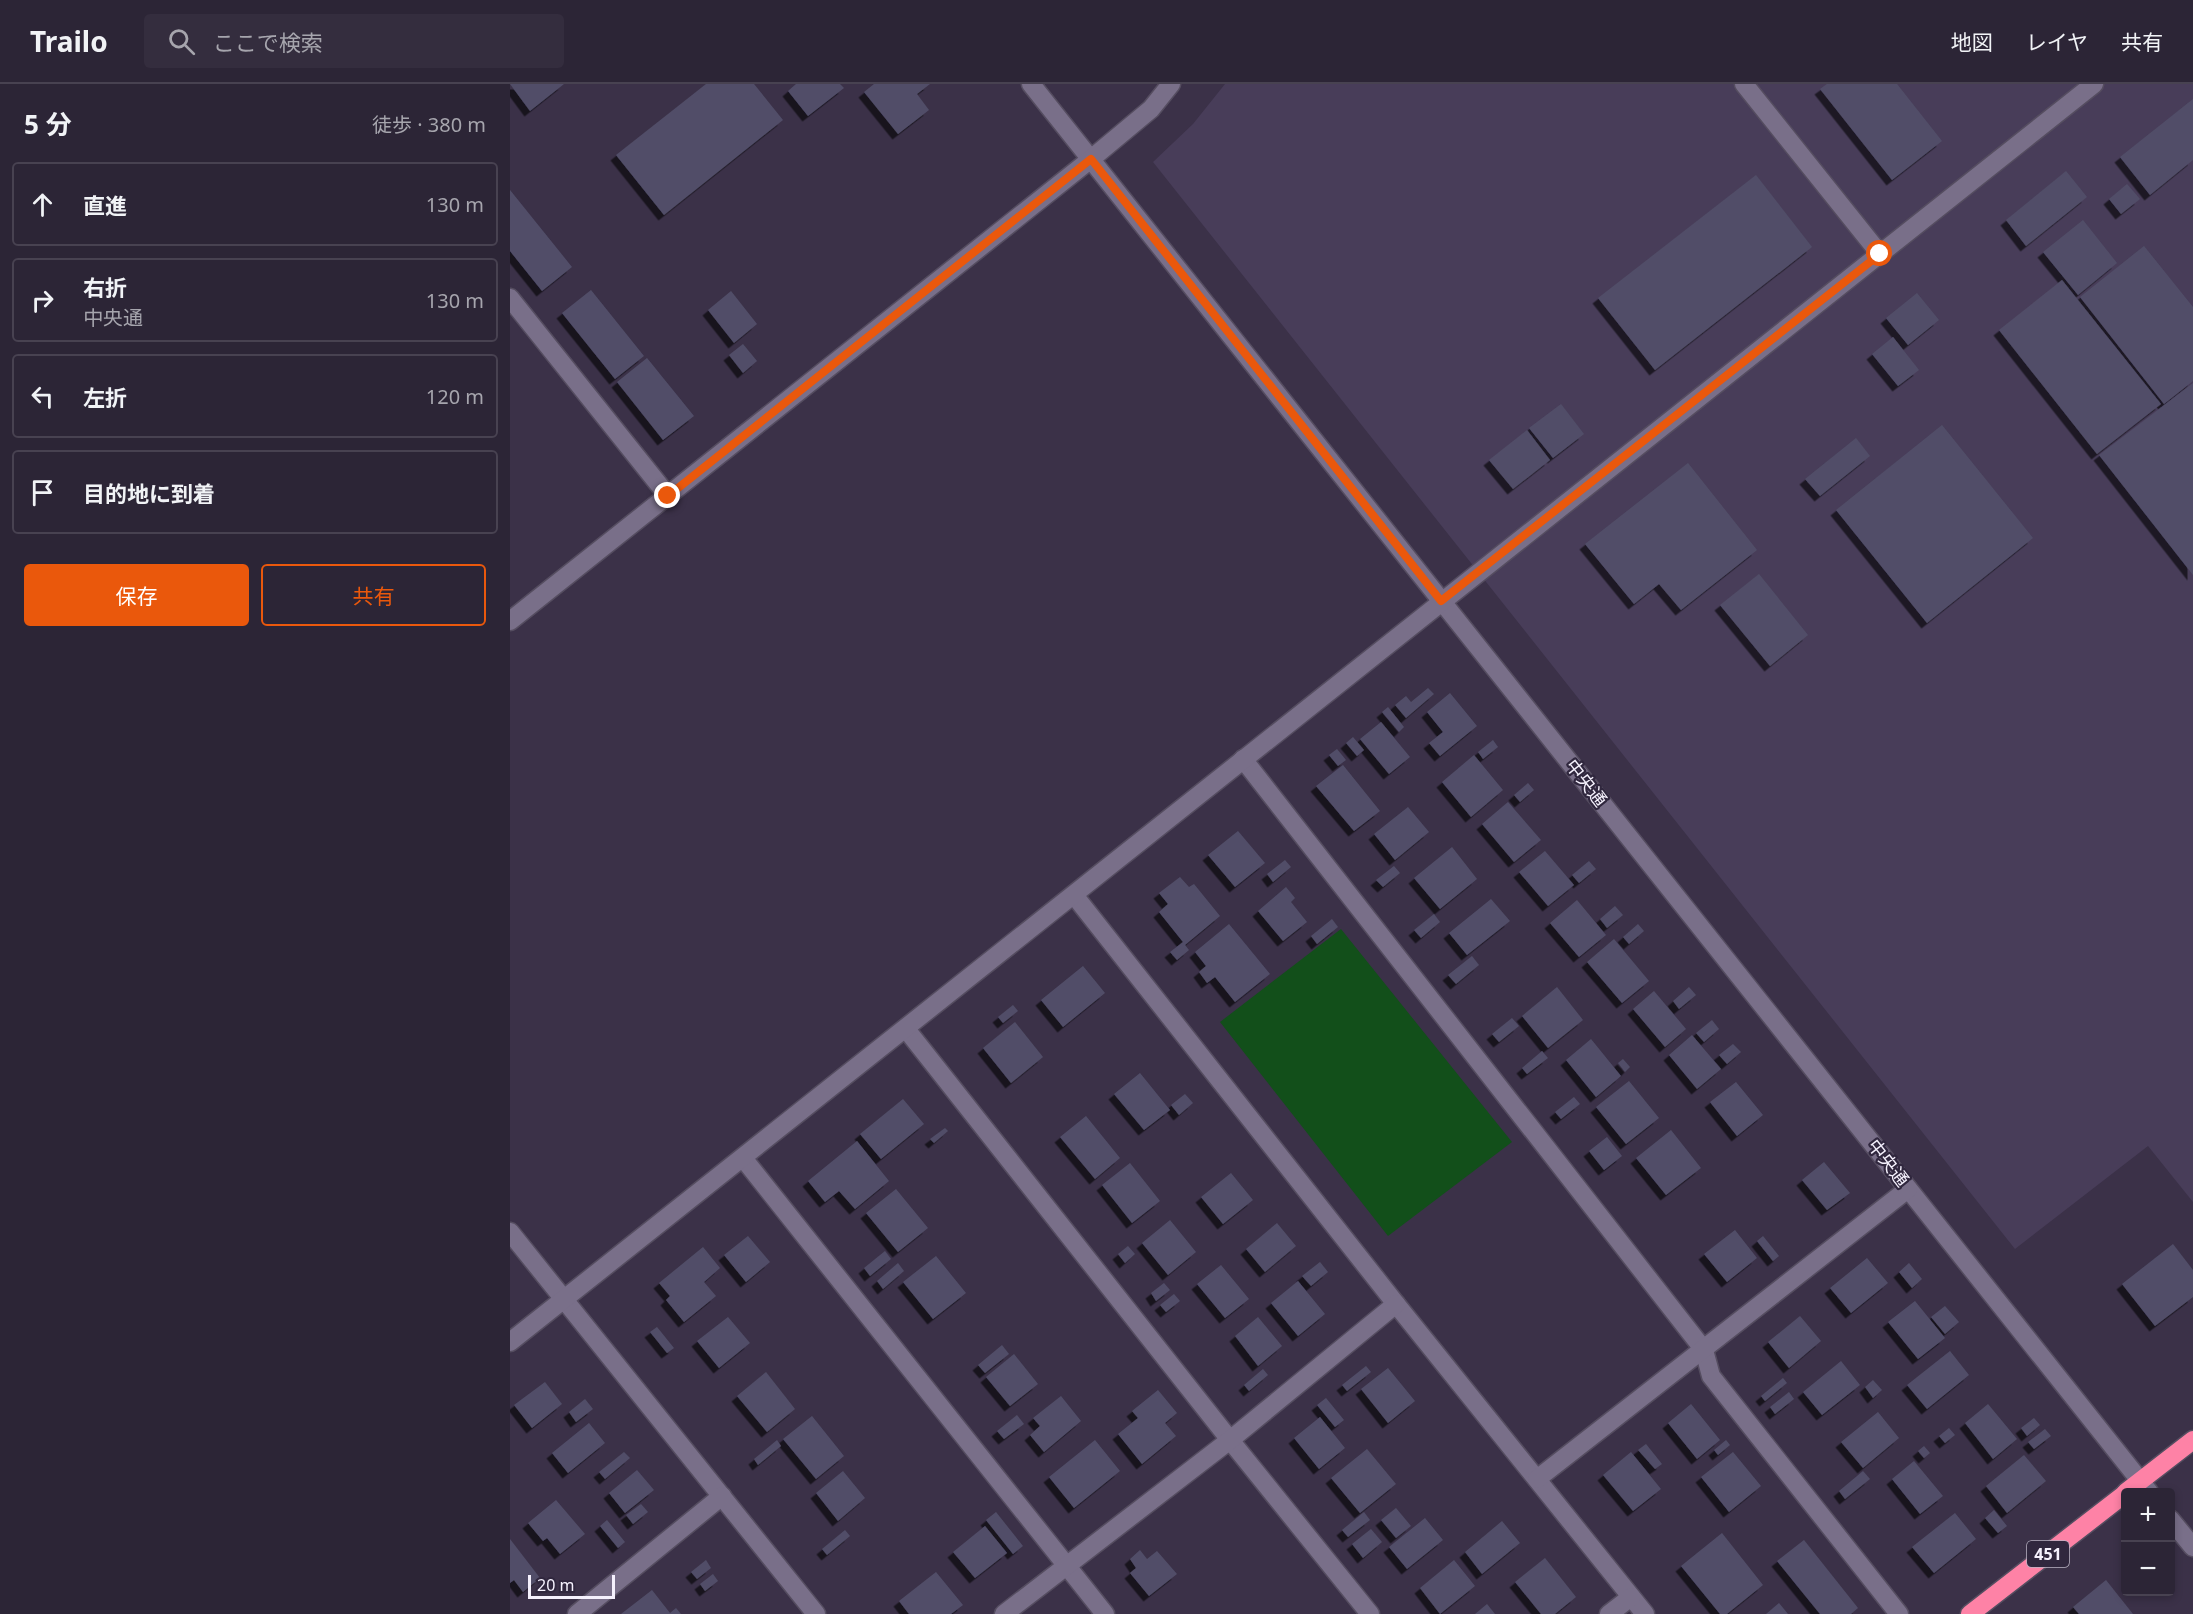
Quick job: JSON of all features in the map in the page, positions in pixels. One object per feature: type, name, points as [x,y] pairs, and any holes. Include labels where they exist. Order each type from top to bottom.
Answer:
[{"type":"highway","name":"451","points":[[2137,1488],[2193,1440]]},
{"type":"highway","name":"451","points":[[1970,1614],[2121,1501]]},
{"type":"street","name":"中央通","points":[[1031,84],[1908,1189],[2133,1488]]},
{"type":"street","points":[[510,621],[1091,159],[1151,109],[1172,84]]},
{"type":"street","points":[[1744,84],[1880,254]]},
{"type":"street","points":[[510,1342],[2094,84]]},
{"type":"street","points":[[510,298],[668,496]]},
{"type":"street","points":[[1243,759],[1704,1350],[1711,1376],[1899,1614]]},
{"type":"street","points":[[1074,895],[1396,1304],[1645,1614]]},
{"type":"street","points":[[906,1029],[1370,1614]]},
{"type":"street","points":[[743,1158],[1105,1614]]},
{"type":"street","points":[[1537,1479],[1908,1189]]},
{"type":"street","points":[[510,1232],[816,1614]]},
{"type":"street","points":[[1004,1614],[1230,1440],[1396,1304]]},
{"type":"street","points":[[577,1614],[722,1496]]},
{"type":"street","points":[[2175,1525],[2193,1548]]},
{"type":"street","points":[[1609,1614],[1631,1597]]},
{"type":"shaded area","points":[[1225,84],[2193,84],[2193,1202],[2148,1146],[2015,1249],[1153,162],[1193,124]]},
{"type":"green space","points":[[1341,929],[1512,1142],[1388,1236],[1220,1022]]},
{"type":"building","points":[[510,84],[564,84],[530,111]]},
{"type":"building","points":[[706,84],[754,84],[783,120],[664,215],[616,155]]},
{"type":"building","points":[[796,84],[840,84],[844,88],[808,116],[788,91]]},
{"type":"building","points":[[874,84],[930,84],[917,94],[929,110],[898,134],[864,92]]},
{"type":"building","points":[[1827,84],[1897,84],[1942,141],[1892,180],[1820,89]]},
{"type":"building","points":[[2193,99],[2193,160],[2150,195],[2120,157]]},
{"type":"building","points":[[2066,171],[2087,197],[2026,246],[2006,220]]},
{"type":"building","points":[[1756,175],[1812,247],[1655,370],[1598,298]]},
{"type":"building","points":[[2127,184],[2140,199],[2121,214],[2109,199]]},
{"type":"building","points":[[510,190],[572,267],[542,291],[510,251]]},
{"type":"building","points":[[2083,220],[2117,263],[2078,295],[2043,252]]},
{"type":"building","points":[[2144,246],[2193,307],[2193,381],[2164,404],[2080,297]]},
{"type":"building","points":[[2062,280],[2161,404],[2097,454],[1999,330]]},
{"type":"building","points":[[591,290],[644,356],[615,379],[562,313]]},
{"type":"building","points":[[731,291],[757,324],[734,343],[708,310]]},
{"type":"building","points":[[1917,293],[1939,320],[1908,345],[1886,318]]},
{"type":"building","points":[[1893,337],[1919,370],[1898,386],[1872,354]]},
{"type":"building","points":[[743,344],[757,361],[743,373],[729,355]]},
{"type":"building","points":[[647,358],[694,416],[663,440],[617,382]]},
{"type":"building","points":[[2193,383],[2193,575],[2099,455]]},
{"type":"building","points":[[1561,404],[1584,434],[1553,458],[1529,428]]},
{"type":"building","points":[[1942,425],[2033,538],[1927,623],[1836,510]]},
{"type":"building","points":[[1527,430],[1550,460],[1513,489],[1489,460]]},
{"type":"building","points":[[1856,438],[1870,456],[1820,496],[1805,479]]},
{"type":"building","points":[[1688,463],[1757,550],[1681,610],[1659,584],[1634,604],[1585,544]]},
{"type":"building","points":[[1759,574],[1808,635],[1770,666],[1720,605]]},
{"type":"building","points":[[1428,688],[1434,694],[1406,718],[1395,705],[1406,696],[1411,702]]},
{"type":"building","points":[[1450,693],[1477,726],[1440,756],[1429,743],[1443,732],[1427,712]]},
{"type":"building","points":[[1388,707],[1404,727],[1399,732],[1382,712]]},
{"type":"building","points":[[1381,722],[1410,757],[1389,774],[1360,739]]},
{"type":"building","points":[[1353,737],[1364,750],[1357,756],[1346,743]]},
{"type":"building","points":[[1493,740],[1498,747],[1483,759],[1478,752]]},
{"type":"building","points":[[1337,749],[1346,760],[1338,766],[1329,755]]},
{"type":"building","points":[[1474,755],[1503,790],[1471,817],[1442,782]]},
{"type":"building","points":[[1343,765],[1380,811],[1354,831],[1316,786]]},
{"type":"building","points":[[1528,783],[1534,790],[1520,802],[1514,795]]},
{"type":"building","points":[[1508,802],[1541,840],[1514,862],[1482,824]]},
{"type":"building","points":[[1408,807],[1429,832],[1395,860],[1374,834]]},
{"type":"building","points":[[1238,831],[1265,863],[1235,887],[1208,855]]},
{"type":"building","points":[[1452,847],[1477,879],[1440,909],[1414,878]]},
{"type":"building","points":[[1545,851],[1574,885],[1548,906],[1519,872]]},
{"type":"building","points":[[1285,860],[1291,867],[1273,882],[1267,874]]},
{"type":"building","points":[[1589,861],[1596,869],[1579,883],[1572,875]]},
{"type":"building","points":[[1394,866],[1400,873],[1383,887],[1376,880]]},
{"type":"building","points":[[1180,877],[1189,887],[1194,884],[1220,916],[1185,945],[1189,950],[1177,960],[1170,952],[1183,942],[1159,912],[1168,904],[1159,893]]},
{"type":"building","points":[[1286,887],[1295,898],[1291,902],[1307,922],[1283,941],[1258,911]]},
{"type":"building","points":[[1491,899],[1510,921],[1467,955],[1449,933]]},
{"type":"building","points":[[1577,900],[1606,935],[1579,957],[1550,923]]},
{"type":"building","points":[[1615,906],[1623,915],[1607,928],[1600,919]]},
{"type":"building","points":[[1434,914],[1440,922],[1421,938],[1414,930]]},
{"type":"building","points":[[1332,919],[1338,927],[1317,944],[1311,936]]},
{"type":"building","points":[[1229,924],[1270,974],[1235,1002],[1215,977],[1207,983],[1199,972],[1206,966],[1195,952]]},
{"type":"building","points":[[1638,924],[1644,931],[1629,944],[1623,937]]},
{"type":"building","points":[[1614,939],[1649,981],[1622,1003],[1587,962]]},
{"type":"building","points":[[1472,956],[1479,965],[1456,984],[1448,975]]},
{"type":"building","points":[[1083,966],[1105,993],[1063,1027],[1041,1000]]},
{"type":"building","points":[[1557,987],[1583,1020],[1548,1048],[1522,1016]]},
{"type":"building","points":[[1689,987],[1696,995],[1679,1009],[1673,1001]]},
{"type":"building","points":[[1654,991],[1686,1029],[1665,1047],[1633,1009]]},
{"type":"building","points":[[1013,1005],[1018,1011],[1003,1023],[998,1017]]},
{"type":"building","points":[[1512,1018],[1519,1026],[1499,1042],[1492,1034]]},
{"type":"building","points":[[1712,1020],[1719,1029],[1704,1042],[1696,1033]]},
{"type":"building","points":[[1015,1022],[1043,1057],[1011,1083],[983,1048]]},
{"type":"building","points":[[1692,1035],[1721,1069],[1697,1089],[1669,1055]]},
{"type":"building","points":[[1591,1039],[1621,1076],[1596,1097],[1566,1060]]},
{"type":"building","points":[[1733,1044],[1741,1052],[1727,1064],[1719,1055]]},
{"type":"building","points":[[1542,1051],[1548,1058],[1527,1074],[1522,1068]]},
{"type":"building","points":[[1623,1059],[1630,1067],[1625,1072],[1618,1063]]},
{"type":"building","points":[[1140,1073],[1170,1110],[1144,1130],[1114,1094]]},
{"type":"building","points":[[1629,1081],[1659,1118],[1626,1144],[1596,1107]]},
{"type":"building","points":[[1736,1082],[1763,1115],[1737,1136],[1710,1102]]},
{"type":"building","points":[[1185,1094],[1193,1103],[1179,1115],[1171,1105]]},
{"type":"building","points":[[1574,1097],[1580,1104],[1561,1119],[1555,1112]]},
{"type":"building","points":[[903,1099],[924,1124],[881,1159],[860,1134]]},
{"type":"building","points":[[1086,1116],[1120,1158],[1095,1179],[1060,1137]]},
{"type":"building","points":[[945,1128],[948,1131],[934,1143],[930,1139]]},
{"type":"building","points":[[1671,1130],[1701,1168],[1666,1195],[1636,1158]]},
{"type":"building","points":[[1607,1137],[1622,1156],[1604,1170],[1589,1151]]},
{"type":"building","points":[[857,1141],[889,1181],[855,1209],[839,1191],[825,1202],[808,1181]]},
{"type":"building","points":[[1824,1162],[1850,1193],[1827,1210],[1802,1180]]},
{"type":"building","points":[[1130,1163],[1160,1201],[1132,1223],[1102,1185]]},
{"type":"building","points":[[1231,1173],[1253,1200],[1223,1224],[1201,1197]]},
{"type":"building","points":[[896,1189],[928,1228],[898,1252],[866,1213]]},
{"type":"building","points":[[1170,1220],[1196,1252],[1168,1275],[1142,1243]]},
{"type":"building","points":[[1277,1223],[1296,1246],[1265,1272],[1246,1249]]},
{"type":"building","points":[[1735,1230],[1757,1258],[1727,1282],[1704,1254]]},
{"type":"building","points":[[748,1236],[770,1262],[746,1282],[724,1255]]},
{"type":"building","points":[[1763,1236],[1779,1256],[1773,1261],[1757,1241]]},
{"type":"building","points":[[2173,1244],[2193,1270],[2193,1297],[2155,1326],[2122,1284]]},
{"type":"building","points":[[1128,1246],[1135,1254],[1125,1263],[1118,1254]]},
{"type":"building","points":[[703,1247],[720,1268],[704,1282],[716,1296],[684,1322],[666,1300],[670,1296],[659,1283]]},
{"type":"building","points":[[885,1251],[891,1259],[870,1276],[864,1268]]},
{"type":"building","points":[[936,1256],[966,1293],[933,1319],[903,1282]]},
{"type":"building","points":[[1867,1258],[1888,1283],[1851,1313],[1830,1288]]},
{"type":"building","points":[[1320,1262],[1328,1272],[1311,1286],[1302,1276]]},
{"type":"building","points":[[898,1263],[904,1271],[883,1289],[877,1281]]},
{"type":"building","points":[[1909,1263],[1922,1279],[1912,1288],[1899,1272]]},
{"type":"building","points":[[1221,1265],[1249,1299],[1225,1318],[1197,1284]]},
{"type":"building","points":[[1298,1281],[1325,1314],[1298,1336],[1271,1303]]},
{"type":"building","points":[[1164,1283],[1170,1290],[1156,1301],[1151,1293]]},
{"type":"building","points":[[1174,1294],[1180,1301],[1166,1312],[1160,1305]]},
{"type":"building","points":[[1915,1301],[1945,1338],[1918,1359],[1888,1322]]},
{"type":"building","points":[[1945,1306],[1959,1322],[1945,1334],[1931,1317]]},
{"type":"building","points":[[1800,1316],[1821,1341],[1789,1368],[1768,1342]]},
{"type":"building","points":[[728,1317],[750,1343],[719,1368],[697,1341]]},
{"type":"building","points":[[1258,1317],[1282,1346],[1258,1366],[1235,1336]]},
{"type":"building","points":[[657,1327],[674,1348],[667,1353],[650,1332]]},
{"type":"building","points":[[1002,1345],[1009,1354],[985,1373],[978,1365]]},
{"type":"building","points":[[1950,1351],[1969,1375],[1927,1409],[1907,1385]]},
{"type":"building","points":[[1014,1354],[1038,1384],[1010,1406],[986,1377]]},
{"type":"building","points":[[1841,1361],[1860,1385],[1822,1415],[1803,1392]]},
{"type":"building","points":[[1366,1366],[1371,1372],[1347,1391],[1342,1385]]},
{"type":"building","points":[[1388,1368],[1415,1401],[1388,1423],[1361,1389]]},
{"type":"building","points":[[1263,1369],[1268,1375],[1249,1391],[1244,1385]]},
{"type":"building","points":[[766,1372],[795,1409],[767,1432],[737,1396]]},
{"type":"building","points":[[1783,1378],[1787,1383],[1765,1401],[1761,1396]]},
{"type":"building","points":[[1873,1380],[1882,1390],[1873,1398],[1865,1387]]},
{"type":"building","points":[[545,1382],[562,1404],[532,1428],[514,1405]]},
{"type":"building","points":[[1158,1390],[1177,1413],[1165,1423],[1176,1436],[1142,1464],[1118,1434],[1138,1418],[1132,1411]]},
{"type":"building","points":[[1789,1392],[1794,1399],[1775,1414],[1770,1407]]},
{"type":"building","points":[[1061,1396],[1081,1421],[1044,1452],[1030,1435],[1040,1426],[1033,1418]]},
{"type":"building","points":[[1326,1398],[1344,1420],[1335,1427],[1317,1405]]},
{"type":"building","points":[[585,1399],[593,1409],[576,1422],[569,1412]]},
{"type":"building","points":[[1691,1404],[1720,1440],[1697,1459],[1668,1423]]},
{"type":"building","points":[[1988,1404],[2017,1439],[1993,1459],[1965,1423]]},
{"type":"building","points":[[1878,1412],[1899,1438],[1863,1468],[1841,1442]]},
{"type":"building","points":[[1017,1415],[1024,1424],[1004,1439],[997,1431]]},
{"type":"building","points":[[812,1416],[844,1456],[816,1479],[783,1439]]},
{"type":"building","points":[[1320,1417],[1345,1448],[1319,1469],[1294,1438]]},
{"type":"building","points":[[2034,1418],[2040,1425],[2027,1436],[2021,1428]]},
{"type":"building","points":[[589,1423],[605,1443],[568,1473],[552,1453]]},
{"type":"building","points":[[1949,1428],[1955,1435],[1945,1443],[1939,1436]]},
{"type":"building","points":[[2045,1429],[2051,1436],[2034,1449],[2028,1442]]},
{"type":"building","points":[[777,1440],[781,1446],[758,1465],[754,1459]]},
{"type":"building","points":[[1095,1440],[1120,1471],[1074,1508],[1049,1477]]},
{"type":"building","points":[[1726,1440],[1730,1445],[1718,1455],[1714,1450]]},
{"type":"building","points":[[1646,1444],[1662,1464],[1655,1469],[1638,1450]]},
{"type":"building","points":[[1924,1446],[1930,1453],[1924,1458],[1918,1451]]},
{"type":"building","points":[[1367,1449],[1396,1484],[1360,1513],[1331,1478]]},
{"type":"building","points":[[624,1452],[630,1458],[605,1479],[599,1472]]},
{"type":"building","points":[[1631,1452],[1661,1489],[1633,1511],[1603,1475]]},
{"type":"building","points":[[1733,1452],[1761,1486],[1729,1512],[1701,1477]]},
{"type":"building","points":[[2024,1455],[2046,1481],[2007,1513],[1986,1486]]},
{"type":"building","points":[[1914,1461],[1943,1496],[1920,1514],[1892,1479]]},
{"type":"building","points":[[637,1470],[654,1490],[625,1513],[609,1493]]},
{"type":"building","points":[[843,1471],[865,1498],[838,1521],[816,1493]]},
{"type":"building","points":[[1863,1471],[1870,1479],[1845,1499],[1839,1491]]},
{"type":"building","points":[[556,1500],[585,1534],[560,1554],[547,1538],[543,1541],[528,1523]]},
{"type":"building","points":[[641,1504],[648,1512],[633,1524],[626,1515]]},
{"type":"building","points":[[1396,1508],[1411,1526],[1396,1538],[1381,1520]]},
{"type":"building","points":[[1994,1510],[2007,1526],[1998,1533],[1985,1518]]},
{"type":"building","points":[[996,1512],[1023,1546],[1013,1554],[986,1520]]},
{"type":"building","points":[[1364,1512],[1370,1520],[1348,1537],[1342,1530]]},
{"type":"building","points":[[1955,1513],[1976,1539],[1934,1573],[1912,1547]]},
{"type":"building","points":[[1425,1518],[1443,1540],[1407,1569],[1389,1547]]},
{"type":"building","points":[[607,1520],[625,1542],[618,1548],[600,1526]]},
{"type":"building","points":[[1502,1521],[1520,1543],[1482,1574],[1465,1552]]},
{"type":"building","points":[[985,1526],[1007,1553],[975,1578],[953,1552]]},
{"type":"building","points":[[1371,1529],[1382,1542],[1363,1558],[1352,1544]]},
{"type":"building","points":[[845,1530],[850,1536],[827,1555],[822,1549]]},
{"type":"building","points":[[1722,1533],[1763,1585],[1727,1614],[1720,1614],[1681,1566]]},
{"type":"building","points":[[510,1539],[540,1578],[523,1592],[514,1580],[510,1583]]},
{"type":"building","points":[[1804,1540],[1858,1608],[1851,1614],[1820,1614],[1777,1561]]},
{"type":"building","points":[[1140,1550],[1147,1559],[1157,1551],[1177,1574],[1149,1596],[1130,1573],[1136,1568],[1130,1559]]},
{"type":"building","points":[[1545,1558],[1576,1597],[1555,1614],[1541,1614],[1515,1582]]},
{"type":"building","points":[[706,1560],[711,1568],[697,1579],[691,1572]]},
{"type":"building","points":[[1454,1560],[1475,1586],[1440,1614],[1420,1588]]},
{"type":"building","points":[[936,1572],[963,1605],[951,1614],[909,1614],[899,1601]]},
{"type":"building","points":[[713,1574],[718,1581],[705,1591],[700,1584]]},
{"type":"building","points":[[2106,1580],[2133,1614],[2079,1614],[2073,1607]]},
{"type":"building","points":[[652,1590],[670,1613],[676,1608],[681,1614],[621,1614]]},
{"type":"building","points":[[1779,1603],[1788,1614],[1766,1614]]},
{"type":"building","points":[[1487,1604],[1495,1614],[1475,1614]]},
{"type":"route","points":[[668,496],[1091,159],[1441,601],[1880,254]]}]
